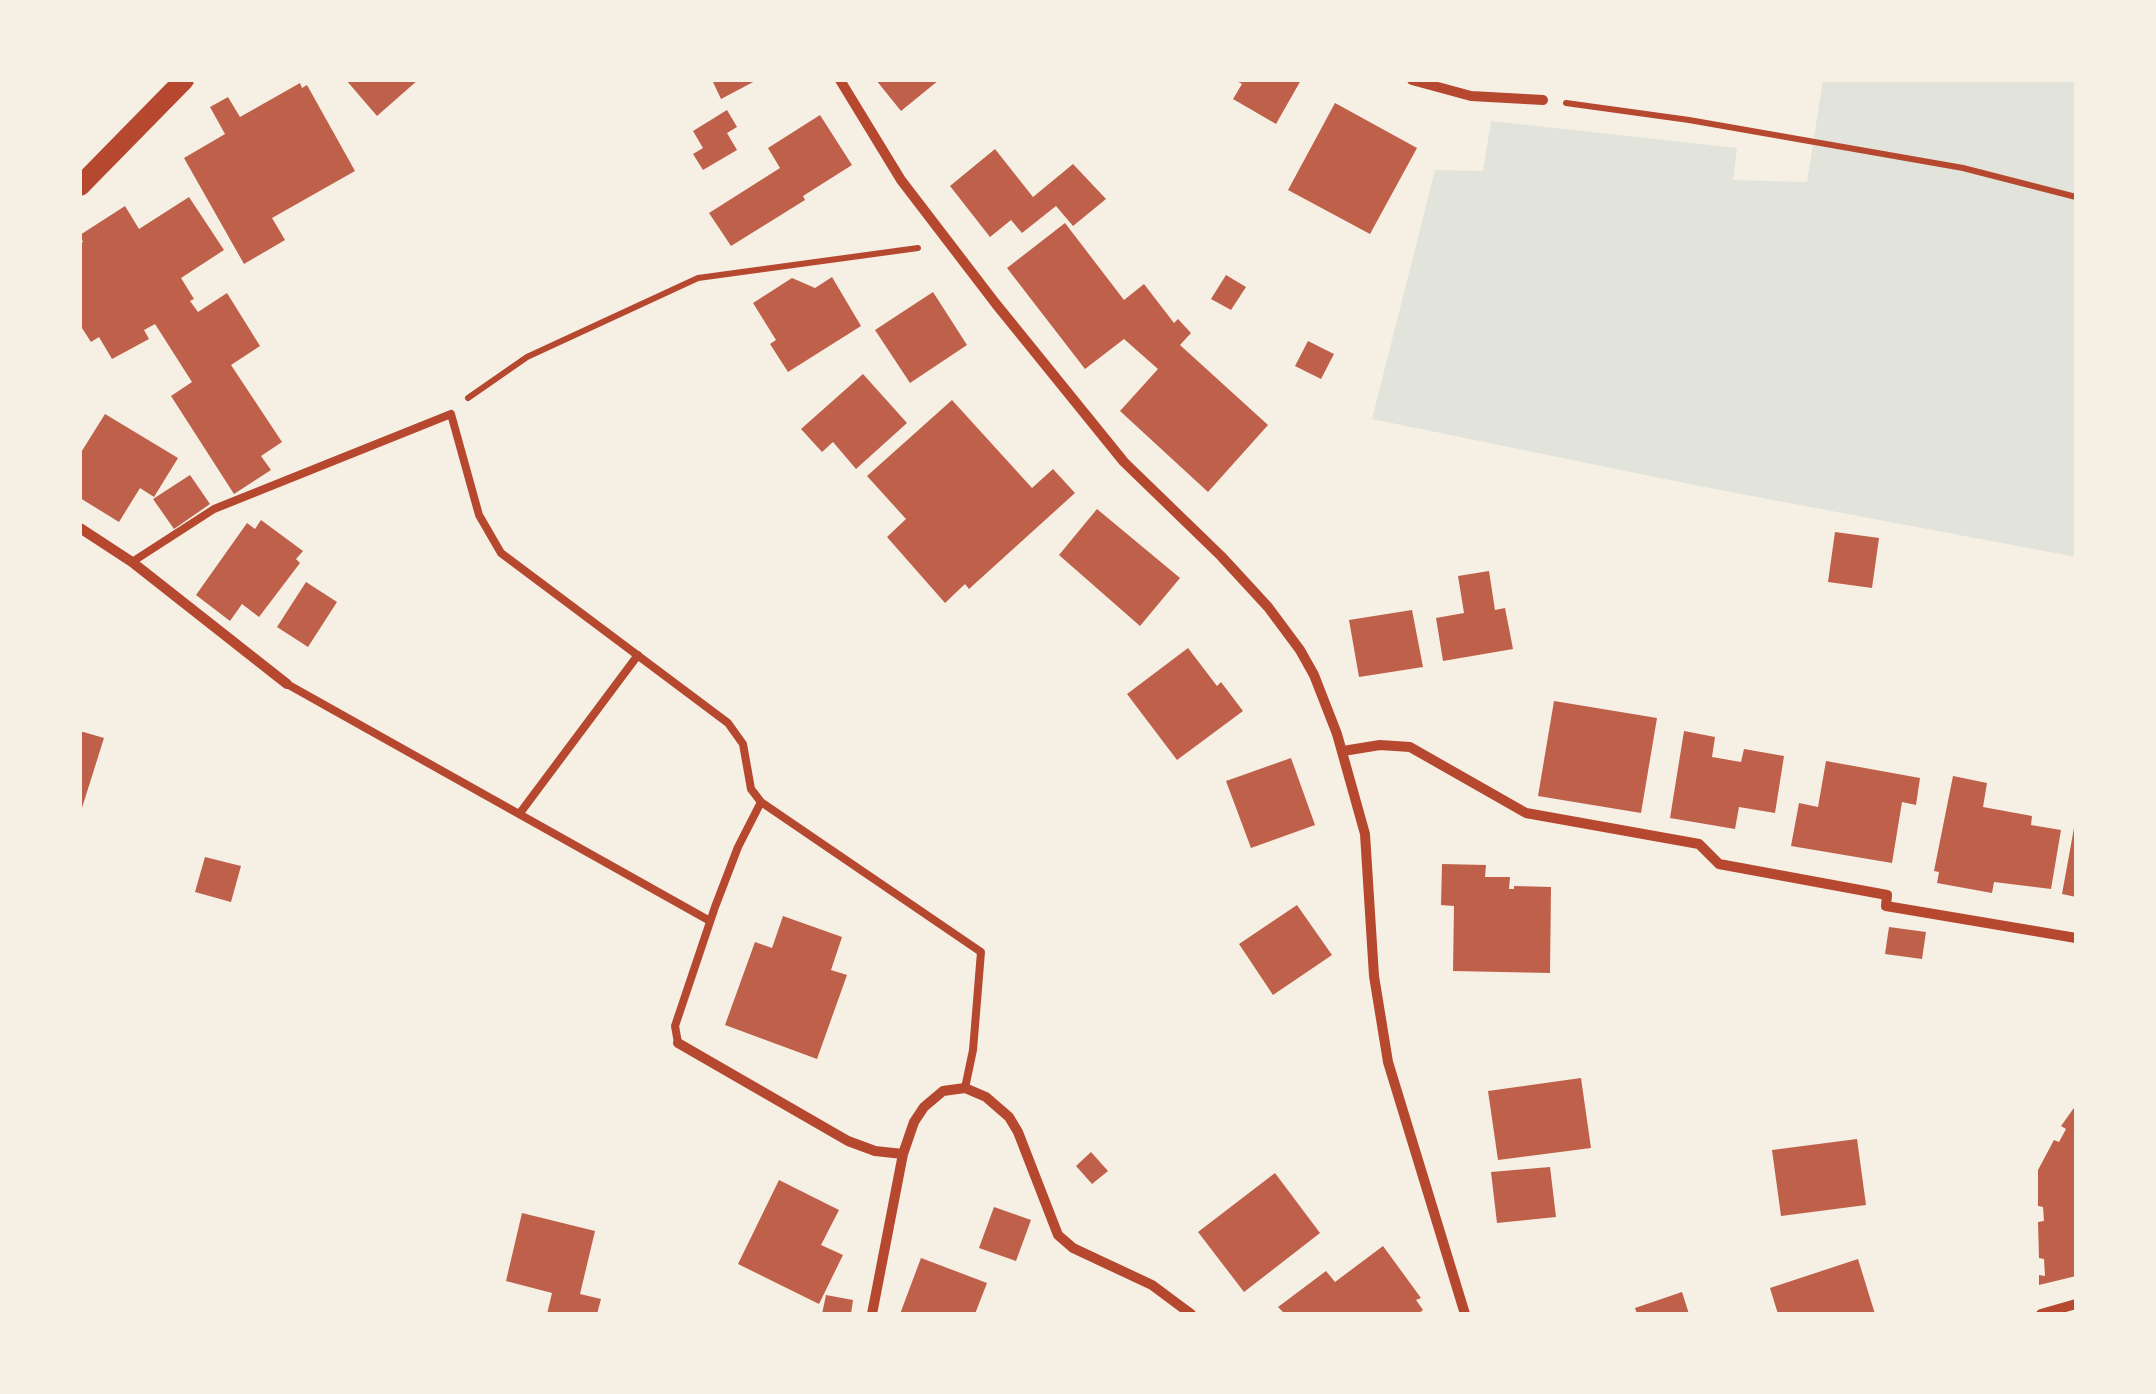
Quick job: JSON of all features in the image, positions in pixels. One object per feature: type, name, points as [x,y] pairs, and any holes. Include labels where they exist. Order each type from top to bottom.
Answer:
[{"type":"main road","points":[[80,186],[184,80]]},
{"type":"street","points":[[840,80],[871,136],[939,232],[1124,462],[1221,556],[1285,628],[1314,675],[1342,751],[1365,834],[1374,976],[1388,1062],[1465,1314]]},
{"type":"street","points":[[1412,80],[1471,96],[1542,100]]},
{"type":"street","points":[[80,528],[132,562],[288,684]]},
{"type":"street","points":[[1342,751],[1380,745],[1410,746],[1526,813],[1699,844],[1719,864],[1887,895],[1886,906],[2076,938]]},
{"type":"street","points":[[678,1043],[848,1141],[867,1149],[903,1154]]},
{"type":"street","points":[[872,1314],[903,1154],[914,1122],[943,1091],[966,1088],[998,1106],[1018,1132],[1058,1235],[1073,1248],[1152,1285],[1187,1313]]},
{"type":"street","points":[[2041,1314],[2076,1304]]},
{"type":"lane","points":[[132,562],[214,508],[450,414],[476,506],[495,548],[703,703],[736,732],[746,753],[753,795],[761,802],[981,952],[966,1088]]},
{"type":"lane","points":[[520,812],[638,655]]},
{"type":"lane","points":[[288,684],[710,922]]},
{"type":"lane","points":[[678,1043],[675,1026],[710,922],[738,847],[761,802]]},
{"type":"path","points":[[1542,100],[1689,120],[1963,168],[2076,197]]},
{"type":"path","points":[[450,414],[527,357],[698,278],[918,248],[939,232]]},
{"type":"shaded area","points":[[1823,80],[2076,80],[2076,557],[1372,419],[1435,170],[1483,171],[1491,121],[1737,148],[1733,180],[1807,182]]},
{"type":"building","points":[[346,80],[418,80],[377,116]]},
{"type":"building","points":[[712,80],[757,80],[721,99]]},
{"type":"building","points":[[876,80],[939,80],[901,111]]},
{"type":"building","points":[[1235,80],[1301,80],[1276,124],[1233,99],[1242,84]]},
{"type":"building","points":[[300,83],[302,88],[307,85],[355,171],[272,218],[285,240],[244,264],[184,158],[225,134],[210,107],[228,97],[240,117]]},
{"type":"building","points":[[1335,103],[1417,148],[1370,234],[1288,190]]},
{"type":"building","points":[[727,110],[737,127],[727,133],[737,150],[703,170],[693,154],[703,148],[693,131]]},
{"type":"building","points":[[820,115],[852,165],[731,246],[709,213],[780,168],[768,148]]},
{"type":"building","points":[[995,149],[1033,197],[1073,164],[1106,199],[1073,226],[1056,206],[1022,233],[1011,220],[990,237],[950,186]]},
{"type":"building","points":[[189,197],[224,250],[181,278],[198,312],[227,293],[260,346],[231,365],[282,442],[261,456],[271,470],[234,494],[171,396],[192,382],[155,324],[144,330],[149,339],[112,359],[99,337],[91,342],[80,325],[80,235],[125,206],[139,229]]},
{"type":"building","points":[[1065,223],[1124,300],[1144,284],[1174,323],[1178,319],[1191,333],[1180,345],[1268,425],[1208,492],[1120,411],[1158,369],[1124,339],[1085,369],[1007,268]]},
{"type":"building","points":[[1226,275],[1246,287],[1231,310],[1211,299]]},
{"type":"building","points":[[832,277],[861,326],[788,372],[770,344],[776,340],[753,303],[792,278],[815,288]]},
{"type":"building","points":[[933,292],[967,345],[910,383],[875,330]]},
{"type":"building","points":[[1308,341],[1334,354],[1321,379],[1295,366]]},
{"type":"building","points":[[863,374],[907,423],[856,469],[833,442],[822,452],[801,429]]},
{"type":"building","points":[[952,400],[1032,488],[1053,469],[1075,493],[969,589],[965,584],[945,603],[887,537],[906,519],[867,476]]},
{"type":"building","points":[[105,414],[178,458],[154,497],[140,488],[119,522],[80,498],[80,454]]},
{"type":"building","points":[[190,475],[210,504],[174,529],[153,499]]},
{"type":"building","points":[[1097,509],[1180,578],[1140,626],[1059,555]]},
{"type":"building","points":[[261,520],[303,551],[296,559],[300,563],[259,617],[242,604],[230,621],[196,595],[247,523],[255,529]]},
{"type":"building","points":[[1835,532],[1879,538],[1872,588],[1828,582]]},
{"type":"building","points":[[1489,571],[1495,610],[1505,608],[1513,649],[1443,661],[1436,618],[1464,613],[1458,576]]},
{"type":"building","points":[[306,582],[337,602],[308,647],[277,627]]},
{"type":"building","points":[[1412,610],[1423,667],[1359,677],[1349,620]]},
{"type":"building","points":[[1188,648],[1217,686],[1221,682],[1243,711],[1177,760],[1127,694]]},
{"type":"building","points":[[1554,701],[1657,718],[1641,813],[1538,796]]},
{"type":"building","points":[[80,731],[104,738],[81,811],[80,811]]},
{"type":"building","points":[[1684,731],[1715,737],[1712,757],[1741,762],[1744,749],[1784,756],[1775,813],[1739,807],[1735,829],[1670,818]]},
{"type":"building","points":[[1291,758],[1315,825],[1251,848],[1226,781]]},
{"type":"building","points":[[1826,761],[1920,778],[1916,805],[1902,802],[1892,863],[1791,846],[1799,803],[1818,807]]},
{"type":"building","points":[[1953,776],[1987,783],[1983,807],[2032,816],[2031,825],[2061,830],[2051,889],[1994,882],[1992,893],[1937,883],[1939,872],[1934,871]]},
{"type":"building","points":[[2076,828],[2076,897],[2062,894]]},
{"type":"building","points":[[205,857],[241,866],[231,902],[195,892]]},
{"type":"building","points":[[1442,864],[1486,865],[1485,877],[1510,877],[1509,889],[1551,887],[1550,973],[1453,971],[1454,906],[1441,905]]},
{"type":"building","points":[[1297,905],[1332,955],[1273,995],[1239,944]]},
{"type":"building","points":[[783,916],[842,937],[831,970],[847,975],[817,1059],[725,1025],[755,942],[772,948]]},
{"type":"building","points":[[1889,927],[1926,932],[1922,959],[1885,954]]},
{"type":"building","points":[[1581,1078],[1591,1148],[1498,1160],[1488,1091]]},
{"type":"building","points":[[2076,1105],[2076,1276],[2039,1285],[2039,1275],[2045,1276],[2044,1259],[2039,1258],[2038,1222],[2044,1221],[2043,1207],[2038,1206],[2038,1170],[2054,1140],[2059,1142],[2066,1129],[2061,1126]]},
{"type":"building","points":[[1857,1139],[1866,1205],[1781,1216],[1772,1150]]},
{"type":"building","points":[[1091,1152],[1108,1171],[1092,1184],[1076,1166]]},
{"type":"building","points":[[1550,1167],[1556,1217],[1497,1223],[1491,1172]]},
{"type":"building","points":[[1275,1173],[1320,1233],[1244,1292],[1198,1232]]},
{"type":"building","points":[[779,1180],[839,1210],[821,1245],[843,1255],[819,1304],[738,1264]]},
{"type":"building","points":[[994,1207],[1031,1220],[1016,1261],[979,1248]]},
{"type":"building","points":[[522,1213],[595,1231],[580,1294],[601,1299],[597,1314],[547,1314],[552,1293],[506,1281]]},
{"type":"building","points":[[1383,1246],[1421,1298],[1416,1300],[1423,1310],[1418,1314],[1285,1314],[1278,1307],[1326,1271],[1335,1282]]},
{"type":"building","points":[[921,1258],[987,1283],[975,1314],[900,1314]]},
{"type":"building","points":[[1858,1259],[1875,1314],[1778,1314],[1770,1288]]},
{"type":"building","points":[[1682,1292],[1689,1314],[1637,1314],[1635,1308]]},
{"type":"building","points":[[826,1295],[853,1300],[851,1314],[822,1314]]}]
